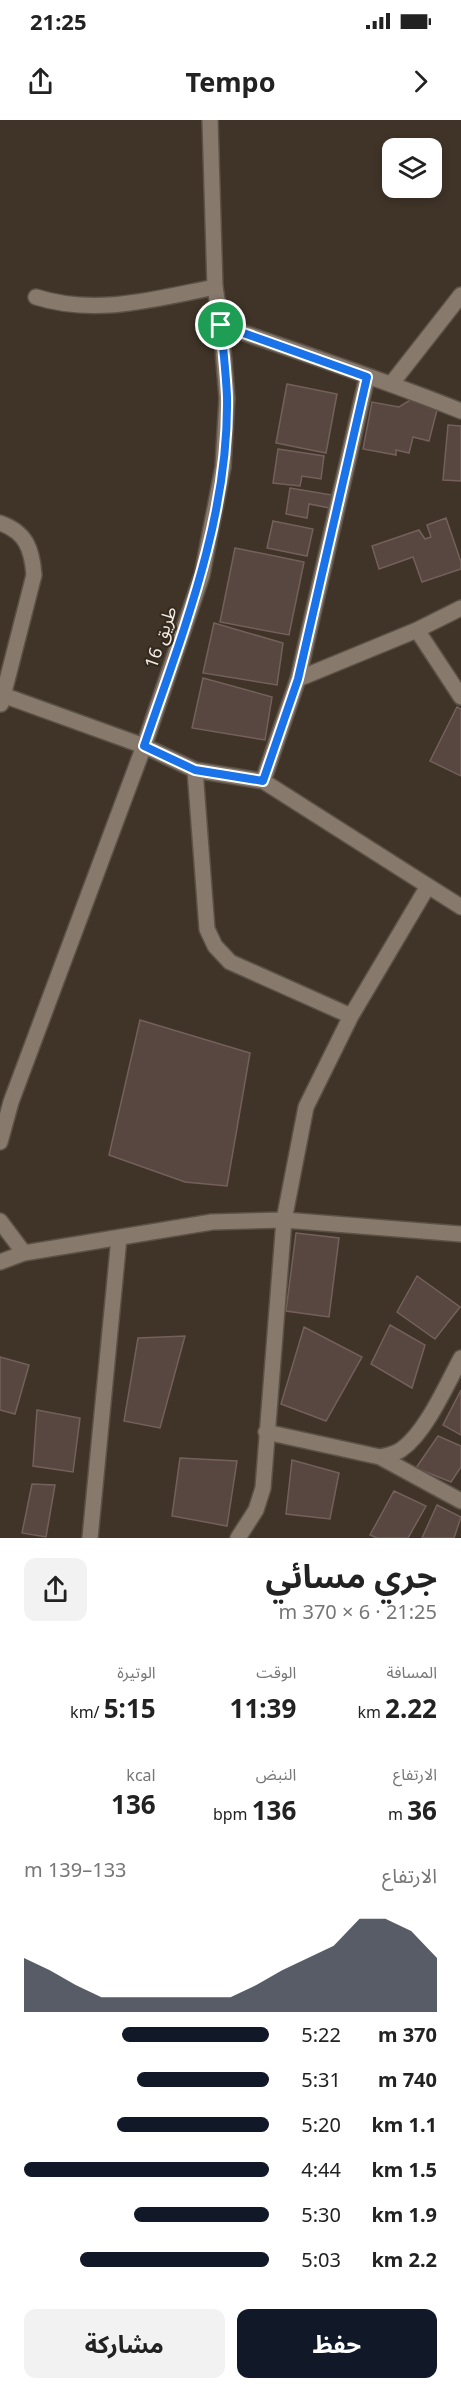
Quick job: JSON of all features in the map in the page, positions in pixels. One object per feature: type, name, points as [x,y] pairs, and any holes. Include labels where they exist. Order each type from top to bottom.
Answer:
[{"type":"street","name":"طريق 16","points":[[0,1142],[11,1102],[144,746],[202,575],[223,467],[227,398],[221,325],[215,287],[210,120]]},
{"type":"street","points":[[36,297],[60,304],[92,306],[127,304],[215,287]]},
{"type":"street","points":[[392,383],[461,295]]},
{"type":"street","points":[[221,325],[367,377],[392,383],[461,411]]},
{"type":"street","points":[[263,781],[298,679],[367,377]]},
{"type":"street","points":[[0,523],[10,527],[26,539],[33,557],[34,575],[1,698],[144,746],[195,770],[263,781],[461,907]]},
{"type":"street","points":[[298,679],[417,630],[461,608]]},
{"type":"street","points":[[417,630],[461,697]]},
{"type":"street","points":[[195,770],[207,929],[215,946],[230,962],[351,1016]]},
{"type":"street","points":[[238,1538],[256,1510],[263,1488],[284,1220],[306,1107],[351,1016],[428,886]]},
{"type":"street","points":[[0,1262],[24,1253],[212,1222],[284,1220],[461,1234]]},
{"type":"street","points":[[0,1221],[24,1253]]},
{"type":"street","points":[[90,1538],[119,1238]]},
{"type":"street","points":[[380,1457],[402,1449],[413,1439],[439,1400],[461,1358]]},
{"type":"street","points":[[266,1432],[380,1457],[461,1501]]},
{"type":"building","points":[[287,384],[337,394],[326,453],[276,443]]},
{"type":"building","points":[[410,400],[438,406],[429,441],[413,437],[409,453],[396,450],[396,455],[363,449],[372,402],[399,407]]},
{"type":"building","points":[[448,425],[461,426],[461,481],[443,480]]},
{"type":"building","points":[[278,449],[324,456],[321,479],[302,476],[300,486],[273,483]]},
{"type":"building","points":[[290,488],[332,495],[330,508],[309,504],[307,518],[286,514]]},
{"type":"building","points":[[446,518],[461,562],[461,569],[422,582],[413,557],[379,569],[372,546],[419,530],[425,539],[431,537],[427,525]]},
{"type":"building","points":[[273,521],[313,529],[307,556],[267,548]]},
{"type":"building","points":[[235,548],[304,562],[289,635],[220,622]]},
{"type":"building","points":[[214,623],[283,643],[277,685],[203,673]]},
{"type":"building","points":[[203,678],[272,697],[265,740],[192,728]]},
{"type":"building","points":[[457,707],[461,709],[461,776],[430,761]]},
{"type":"building","points":[[140,1020],[250,1053],[227,1186],[185,1182],[109,1155]]},
{"type":"building","points":[[296,1233],[339,1238],[329,1317],[286,1311]]},
{"type":"building","points":[[417,1276],[460,1307],[435,1339],[397,1312]]},
{"type":"building","points":[[390,1325],[425,1345],[412,1388],[371,1364]]},
{"type":"building","points":[[304,1327],[362,1357],[326,1421],[281,1404]]},
{"type":"building","points":[[185,1336],[160,1428],[124,1421],[138,1338]]},
{"type":"building","points":[[0,1357],[29,1365],[15,1414],[0,1410]]},
{"type":"building","points":[[461,1390],[461,1435],[443,1425]]},
{"type":"building","points":[[37,1410],[80,1418],[73,1472],[33,1466]]},
{"type":"building","points":[[438,1436],[461,1446],[461,1467],[451,1482],[416,1468]]},
{"type":"building","points":[[180,1458],[237,1461],[227,1526],[172,1516]]},
{"type":"building","points":[[292,1460],[339,1473],[330,1519],[286,1514]]},
{"type":"building","points":[[32,1484],[55,1485],[46,1537],[22,1533]]},
{"type":"building","points":[[394,1491],[426,1506],[408,1538],[377,1538],[370,1535]]},
{"type":"building","points":[[437,1505],[461,1517],[454,1538],[422,1538]]},
{"type":"route","points":[[221,325],[367,377],[298,679],[263,781],[195,770],[144,746],[202,575],[223,467],[227,398],[221,325]]}]
